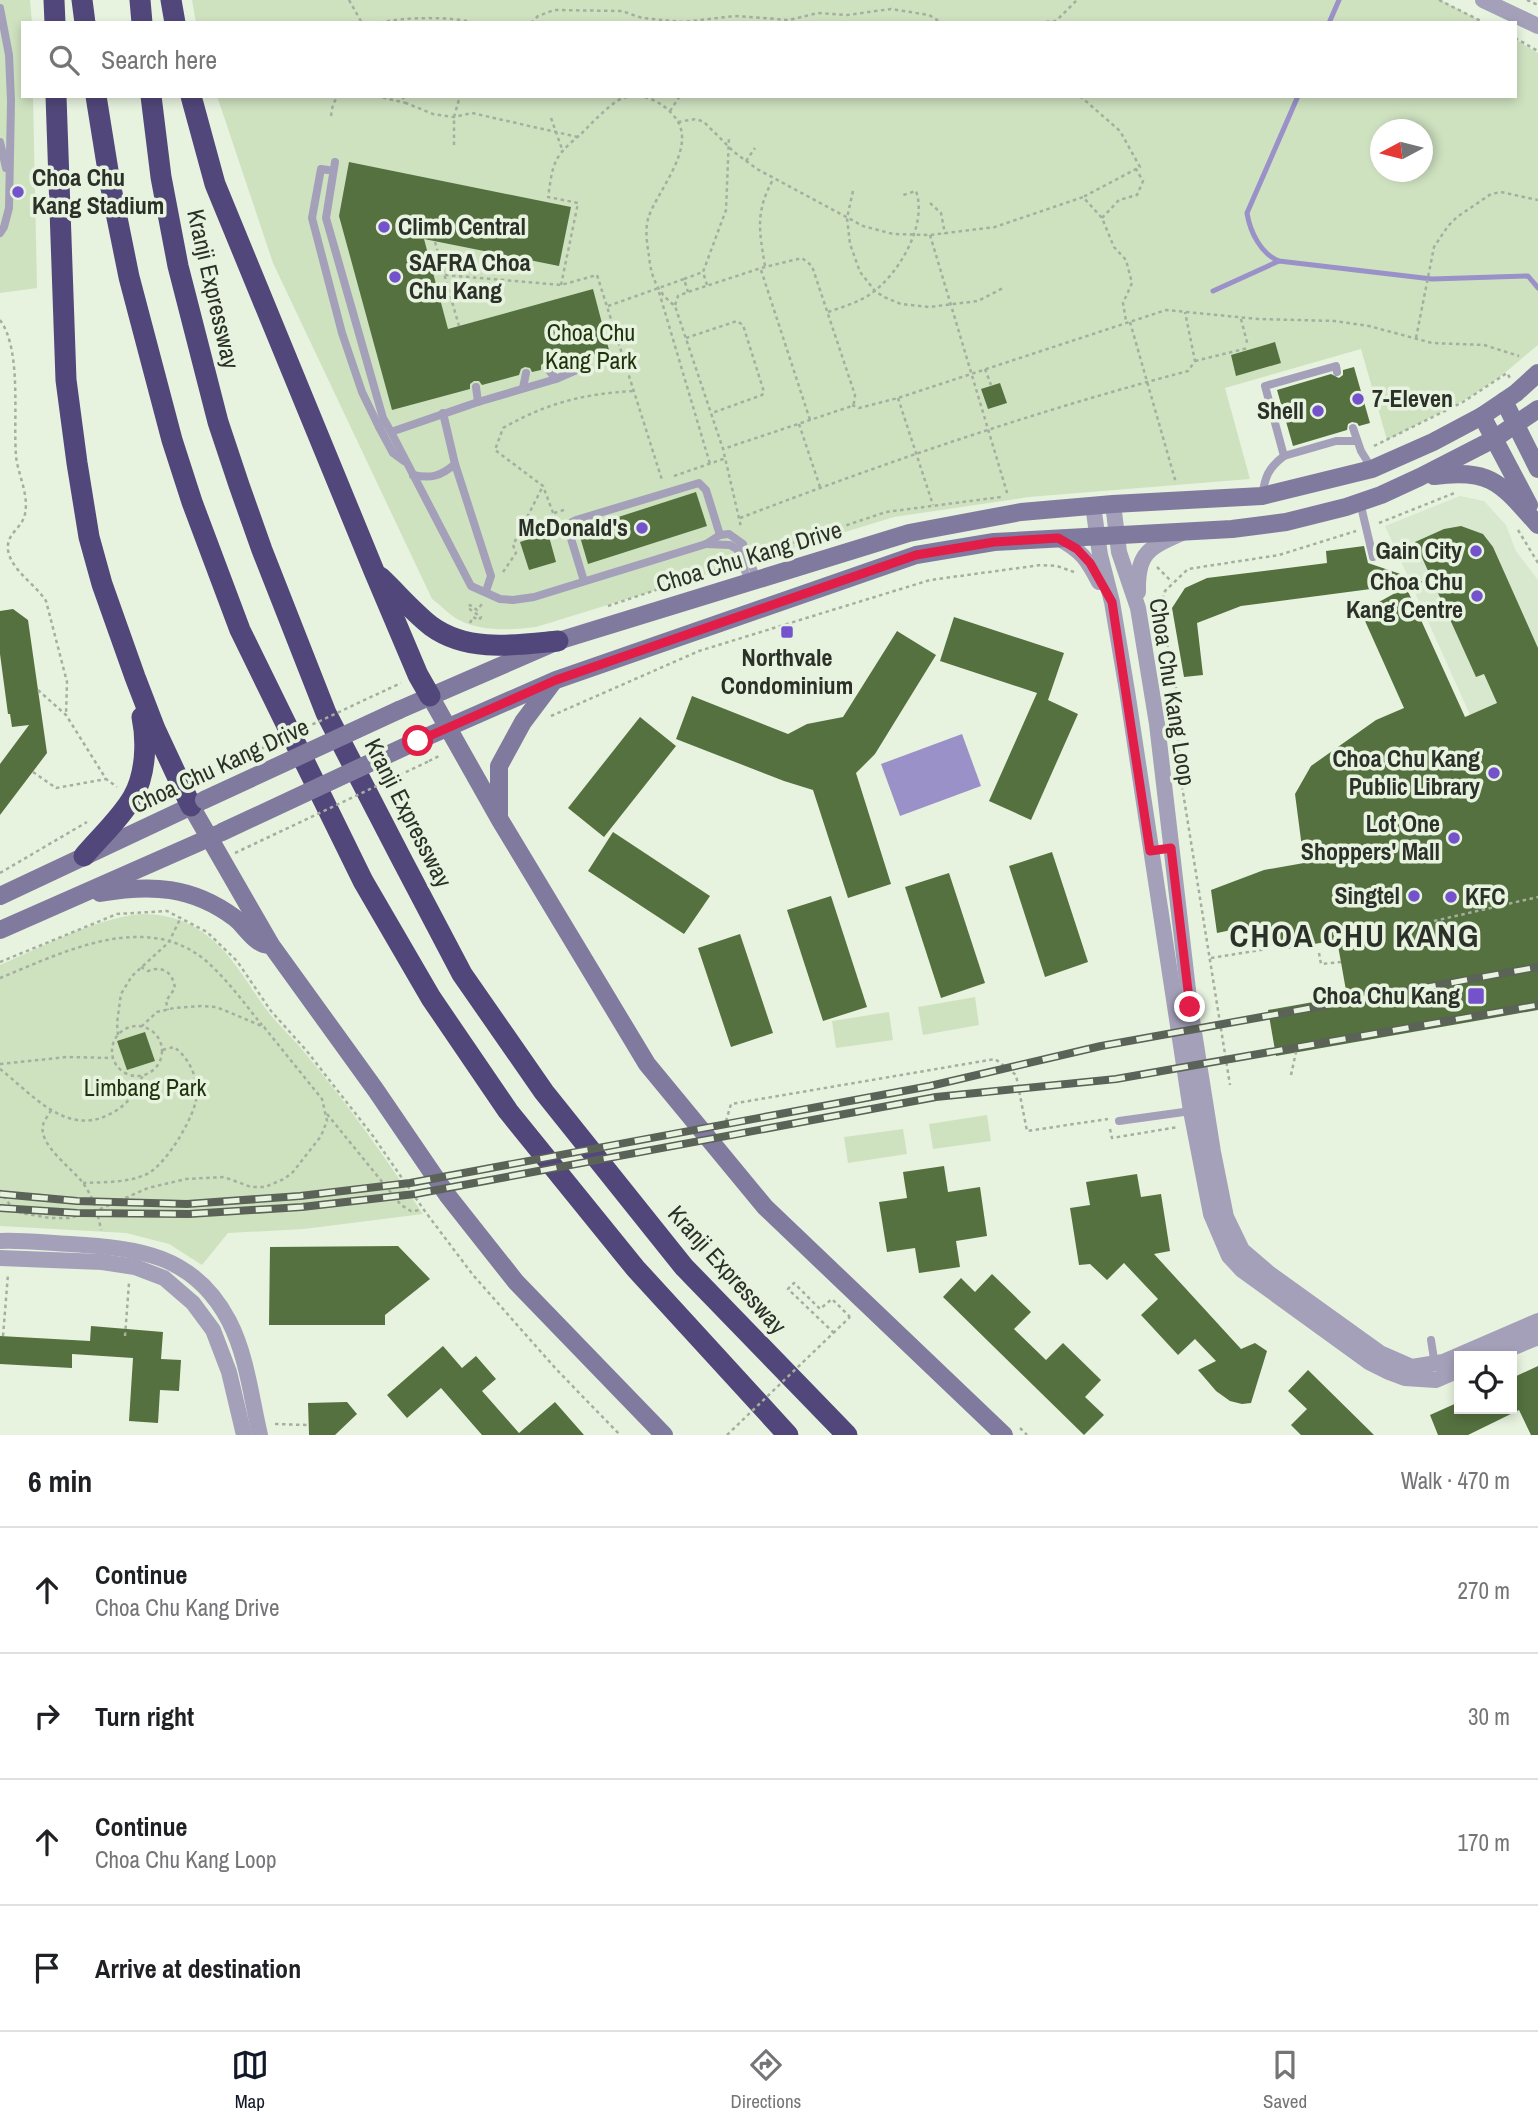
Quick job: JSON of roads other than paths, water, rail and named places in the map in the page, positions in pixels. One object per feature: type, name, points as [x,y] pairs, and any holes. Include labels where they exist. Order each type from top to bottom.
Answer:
[{"type":"highway","points":[[54,0],[55,21]]},
{"type":"highway","points":[[82,0],[85,21]]},
{"type":"highway","points":[[140,0],[142,21]]},
{"type":"highway","points":[[171,0],[175,21]]},
{"type":"highway","points":[[57,98],[66,380],[89,537],[102,584],[155,729],[197,803]]},
{"type":"highway","points":[[96,98],[129,277],[172,440],[192,502],[240,630],[363,881],[431,998],[508,1111],[636,1269],[788,1435]]},
{"type":"highway","name":"Kranji Expressway","points":[[151,98],[161,177],[178,266],[222,435],[262,550],[326,713],[462,974],[544,1092],[684,1267],[847,1435]]},
{"type":"highway","points":[[192,98],[215,184],[374,571],[418,675],[430,696]]},
{"type":"highway","points":[[374,571],[432,627],[462,641],[499,646],[558,641]]},
{"type":"highway","points":[[84,856],[134,796],[140,776],[145,757],[145,734],[135,677]]},
{"type":"main road","name":"Choa Chu Kang Drive","points":[[0,896],[399,710],[558,641],[754,583],[909,533],[1021,512],[1093,505],[1262,496],[1372,469],[1433,442],[1482,416],[1538,373]]},
{"type":"main road","points":[[1504,401],[1538,469]]},
{"type":"main road","name":"Choa Chu Kang Drive","points":[[0,930],[215,836],[447,727],[556,680],[916,555],[994,542],[1232,529],[1286,522],[1381,495],[1494,439],[1538,409]]},
{"type":"main road","points":[[1482,416],[1538,523]]},
{"type":"main road","points":[[1420,477],[1460,472],[1484,476],[1510,495],[1538,523]]},
{"type":"main road","points":[[1262,496],[1268,515],[1286,522]]},
{"type":"main road","points":[[499,820],[499,766],[523,722],[556,680]]},
{"type":"main road","points":[[430,696],[499,820],[647,1063],[765,1207],[1004,1435]]},
{"type":"main road","points":[[197,803],[271,945],[465,1218],[516,1282],[664,1435]]},
{"type":"main road","points":[[71,898],[133,887],[158,887],[182,892],[219,908],[236,919],[262,944],[271,945]]},
{"type":"street","points":[[1483,0],[1538,26]]},
{"type":"street","name":"Choa Chu Kang Loop","points":[[1113,504],[1119,552],[1138,608],[1157,724],[1190,1007],[1226,1217],[1242,1250],[1270,1274],[1380,1353],[1412,1367],[1429,1366],[1454,1370]]},
{"type":"street","name":"Choa Chu Kang Loop","points":[[1093,505],[1112,602],[1150,851],[1185,1112],[1211,1214],[1229,1256],[1241,1270],[1369,1362],[1405,1378],[1436,1380],[1454,1373]]},
{"type":"street","points":[[1138,608],[1137,574],[1145,555],[1151,546],[1187,530]]},
{"type":"street","points":[[1058,538],[1077,549],[1090,563],[1112,602]]},
{"type":"street","points":[[1150,851],[1171,848]]},
{"type":"street","points":[[1211,1214],[1214,1183],[1219,1175]]},
{"type":"street","points":[[0,1241],[140,1251],[175,1263],[206,1288],[229,1321],[266,1429]]},
{"type":"street","points":[[0,1258],[113,1264],[135,1267],[164,1278],[193,1303],[213,1330],[229,1372],[244,1435]]},
{"type":"street","points":[[1270,1274],[1276,1286],[1273,1294]]},
{"type":"street","points":[[1429,1366],[1538,1321]]},
{"type":"street","points":[[1505,1351],[1538,1337]]},
{"type":"lane","points":[[0,8],[9,55],[11,101],[9,208],[0,233]]},
{"type":"lane","points":[[0,142],[9,181]]},
{"type":"lane","points":[[335,162],[326,218],[381,423],[393,453],[406,462]]},
{"type":"lane","points":[[328,170],[321,169],[312,218],[342,333],[362,392],[381,423],[391,432],[471,586],[500,599],[534,597],[706,544],[720,535],[729,534],[743,544],[754,583]]},
{"type":"lane","points":[[391,432],[443,413],[556,379],[588,365]]},
{"type":"lane","points":[[1284,456],[1265,386],[1336,366],[1338,372]]},
{"type":"lane","points":[[547,368],[556,379]]},
{"type":"lane","points":[[523,388],[526,373]]},
{"type":"lane","points":[[476,387],[478,402]]},
{"type":"lane","points":[[443,413],[455,464],[491,576],[487,592]]},
{"type":"lane","points":[[1353,428],[1372,469]]},
{"type":"lane","points":[[1262,496],[1265,476],[1271,465],[1284,456],[1336,441],[1357,441]]},
{"type":"lane","points":[[413,475],[430,478],[444,474],[455,464]]},
{"type":"lane","points":[[584,581],[569,532],[572,522],[576,520],[699,483],[706,490],[720,535]]},
{"type":"lane","points":[[1360,502],[1373,557]]},
{"type":"lane","points":[[706,544],[730,545],[737,549],[754,583]]},
{"type":"lane","points":[[1119,1121],[1185,1112]]},
{"type":"lane","points":[[1429,1366],[1434,1359],[1431,1340]]},
{"type":"waterway","points":[[1330,21],[1339,0]]},
{"type":"waterway","points":[[1297,98],[1247,213],[1254,235],[1262,248],[1273,258],[1279,261],[1432,279],[1528,276],[1538,288]]},
{"type":"waterway","points":[[1213,291],[1279,261]]},
{"type":"railway","points":[[0,1194],[77,1201],[187,1204],[300,1196],[410,1183],[930,1086],[1101,1046],[1538,967]]},
{"type":"railway","points":[[0,1208],[77,1213],[189,1214],[302,1207],[415,1194],[936,1097],[1116,1079],[1538,1005]]},
{"type":"place","name":"Choa Chu Kang Stadium","points":[[18,192]]},
{"type":"place","name":"Climb Central","points":[[384,227]]},
{"type":"place","name":"SAFRA Choa Chu Kang","points":[[395,277]]},
{"type":"place","name":"7-Eleven","points":[[1358,399]]},
{"type":"place","name":"Shell","points":[[1318,411]]},
{"type":"place","name":"McDonald's","points":[[642,528]]},
{"type":"place","name":"Gain City","points":[[1476,551]]},
{"type":"place","name":"Choa Chu Kang Centre","points":[[1477,596]]},
{"type":"place","name":"Northvale Condominium","points":[[787,632]]},
{"type":"place","name":"Choa Chu Kang Public Library","points":[[1494,773]]},
{"type":"place","name":"Lot One Shoppers' Mall","points":[[1454,838]]},
{"type":"place","name":"Singtel","points":[[1414,896]]},
{"type":"place","name":"KFC","points":[[1451,897]]},
{"type":"place","name":"Choa Chu Kang","points":[[1476,996]]},
{"type":"district","name":"CHOA CHU KANG","points":[[1355,936]]},
{"type":"park label","name":"Choa Chu Kang Park","points":[[591,347]]},
{"type":"park label","name":"Limbang Park","points":[[145,1088]]}]
